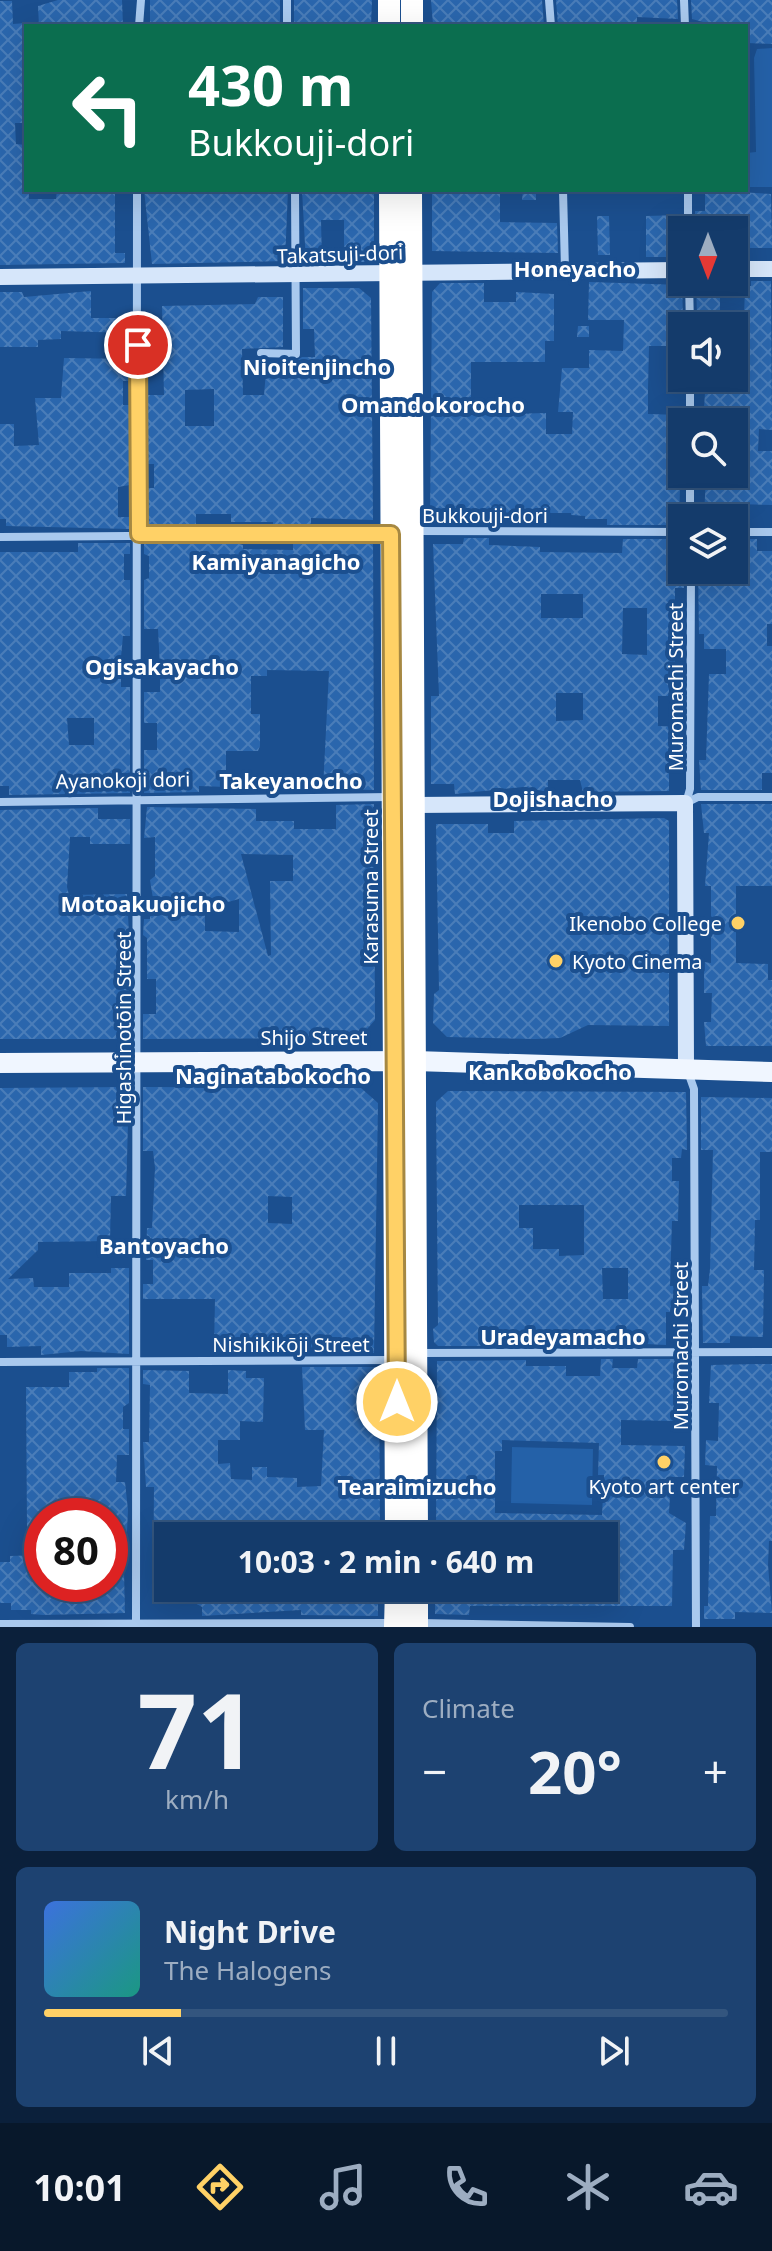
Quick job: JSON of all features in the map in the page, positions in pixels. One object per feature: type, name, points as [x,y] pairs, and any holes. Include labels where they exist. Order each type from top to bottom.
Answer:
[{"type":"highway","points":[[389,0],[389,24]]},
{"type":"highway","points":[[412,0],[412,24]]},
{"type":"highway","name":"Karasuma Street","points":[[390,192],[400,274],[414,531],[415,805],[405,1061]]},
{"type":"highway","name":"Karasuma Street","points":[[411,192],[400,274],[391,534],[393,797],[405,1061],[407,1357],[416,1522]]},
{"type":"highway","name":"Karasuma Street","points":[[397,1522],[407,1357]]},
{"type":"highway","points":[[400,1602],[406,1625]]},
{"type":"highway","points":[[406,1625],[413,1602]]},
{"type":"main road","name":"Shijo Street","points":[[0,1063],[405,1061],[686,1067],[772,1072]]},
{"type":"street","points":[[139,24],[141,0]]},
{"type":"street","points":[[287,0],[287,24]]},
{"type":"street","points":[[549,0],[551,24]]},
{"type":"street","points":[[684,0],[685,24]]},
{"type":"street","name":"Higashinotōin Street","points":[[136,1625],[139,1062],[137,192]]},
{"type":"street","points":[[261,353],[296,354],[295,192]]},
{"type":"street","points":[[563,192],[565,270]]},
{"type":"street","points":[[688,192],[688,216]]},
{"type":"street","points":[[748,269],[772,269]]},
{"type":"street","name":"Takatsuji-dori","points":[[0,277],[296,277],[668,270]]},
{"type":"street","name":"Bukkouji-dori","points":[[0,537],[391,534],[414,531],[668,532]]},
{"type":"street","points":[[748,532],[772,532]]},
{"type":"street","name":"Muromachi Street","points":[[685,803],[690,789],[691,584]]},
{"type":"street","name":"Ayanokoji dori","points":[[0,802],[393,797],[415,805],[685,803],[698,797],[772,797]]},
{"type":"street","points":[[685,803],[686,1067]]},
{"type":"street","name":"Muromachi Street","points":[[686,1067],[694,1089],[696,1627]]},
{"type":"street","name":"Nishikikōji Street","points":[[0,1362],[772,1352]]},
{"type":"street","points":[[0,1624],[630,1627]]},
{"type":"shaded area","points":[[772,48],[772,187],[748,187],[748,153],[756,152],[754,58],[757,49]]},
{"type":"shaded area","points":[[512,1447],[593,1449],[592,1505],[511,1503]]},
{"type":"building","points":[[58,0],[122,0],[123,24],[39,24],[38,6]]},
{"type":"building","points":[[150,0],[280,0],[280,24],[150,24]]},
{"type":"building","points":[[294,0],[372,0],[371,24],[294,24]]},
{"type":"building","points":[[431,0],[542,0],[544,24],[433,24]]},
{"type":"building","points":[[556,0],[677,0],[678,19],[637,17],[637,24],[558,24]]},
{"type":"building","points":[[691,0],[772,0],[772,44],[748,43],[748,24],[703,24],[692,19]]},
{"type":"building","points":[[0,1],[12,1],[13,24],[26,23],[24,123],[15,123],[16,144],[24,145],[24,192],[29,192],[29,199],[56,199],[57,192],[115,192],[115,253],[125,253],[125,263],[0,265]]},
{"type":"building","points":[[144,192],[288,192],[285,261],[152,264]]},
{"type":"building","points":[[302,192],[374,192],[374,255],[365,255],[365,262],[344,262],[344,220],[321,220],[322,263],[306,263]]},
{"type":"building","points":[[432,192],[500,192],[500,222],[557,223],[558,253],[432,251]]},
{"type":"building","points":[[523,192],[536,192],[536,200],[522,200]]},
{"type":"building","points":[[705,192],[771,194],[772,248],[748,248],[748,216],[695,216],[695,211],[705,211]]},
{"type":"building","points":[[681,215],[668,216],[668,257],[646,257],[646,216]]},
{"type":"building","points":[[597,216],[609,216],[610,255],[598,255]]},
{"type":"building","points":[[751,281],[771,281],[772,430],[759,429],[758,451],[772,451],[772,505],[705,504],[705,488],[748,488],[748,408],[704,408],[705,392],[748,392],[748,312],[744,312],[745,296],[748,296],[748,286],[751,286]]},
{"type":"building","points":[[589,282],[668,285],[668,296],[682,296],[683,312],[668,312],[668,346],[649,346],[648,414],[668,415],[668,488],[680,488],[680,504],[668,504],[668,525],[607,525],[607,519],[585,519],[585,516],[571,513],[546,513],[546,524],[527,524],[527,520],[489,521],[489,524],[430,522],[432,292],[440,283],[484,283],[484,302],[516,302],[516,292],[554,294],[554,341],[545,341],[545,362],[471,362],[471,415],[546,413],[546,434],[572,434],[573,412],[558,412],[562,368],[589,368],[589,350],[623,351],[624,320],[588,320]]},
{"type":"building","points":[[303,288],[359,288],[371,298],[373,520],[311,518],[311,528],[273,528],[273,522],[231,522],[231,514],[196,514],[196,528],[144,529],[145,488],[154,488],[154,464],[144,464],[144,405],[146,395],[164,395],[162,306],[255,304],[258,297],[283,297],[283,347],[242,349],[243,395],[264,395],[267,360],[296,361],[302,357],[315,357],[314,329],[303,329]],"holes":[[[214,389],[214,426],[185,426],[185,390]]]},
{"type":"building","points":[[91,291],[91,318],[130,318],[130,333],[61,331],[61,339],[38,340],[38,347],[0,347],[0,292],[22,292],[24,297]]},
{"type":"building","points":[[696,296],[720,296],[720,312],[697,312]]},
{"type":"building","points":[[578,326],[589,326],[589,337],[577,337]]},
{"type":"building","points":[[64,358],[130,359],[130,381],[123,381],[123,405],[130,405],[130,485],[118,487],[118,517],[130,517],[130,529],[6,526],[6,519],[0,519],[0,424],[14,424],[14,446],[39,445],[35,398],[61,398]]},
{"type":"building","points":[[464,538],[489,538],[489,545],[540,547],[540,552],[622,553],[623,539],[668,539],[668,584],[684,584],[684,588],[675,588],[675,669],[669,669],[669,696],[658,696],[658,726],[683,727],[683,738],[669,738],[669,791],[583,792],[580,780],[548,780],[548,792],[523,787],[455,794],[454,784],[431,784],[431,696],[439,696],[433,544],[463,544]],"holes":[[[541,594],[583,594],[583,618],[541,618]],[[623,608],[647,608],[647,655],[622,654]],[[556,693],[583,693],[583,720],[556,721]]]},
{"type":"building","points":[[748,539],[757,539],[757,551],[772,551],[772,624],[767,624],[767,646],[772,646],[772,773],[762,773],[762,790],[701,790],[699,760],[706,760],[709,674],[726,674],[726,649],[704,649],[704,634],[699,634],[698,584],[748,584]]},
{"type":"building","points":[[373,541],[374,790],[323,789],[329,671],[267,670],[267,676],[251,676],[251,714],[260,714],[260,746],[258,751],[226,751],[226,787],[199,786],[199,792],[144,793],[144,750],[157,750],[157,723],[144,723],[144,692],[160,692],[160,667],[158,629],[144,629],[144,580],[149,578],[149,556],[144,554],[144,543],[231,542],[243,545],[243,549],[293,550],[293,542]]},
{"type":"building","points":[[78,543],[130,543],[130,554],[124,554],[124,580],[130,580],[130,636],[123,636],[121,687],[130,687],[130,793],[9,795],[9,786],[0,786],[0,552],[78,552]],"holes":[[[67,718],[94,718],[94,745],[69,745]]]},
{"type":"building","points":[[374,804],[375,1020],[359,1038],[143,1039],[143,1014],[156,1014],[156,979],[147,979],[147,938],[143,935],[144,919],[150,919],[150,905],[154,905],[150,880],[155,876],[155,837],[144,838],[147,807],[256,809],[256,821],[294,821],[294,829],[336,829],[336,805]],"holes":[[[241,854],[293,855],[293,881],[270,881],[271,955],[268,956]],[[239,899],[239,932],[205,931],[205,908]]]},
{"type":"building","points":[[701,804],[772,804],[772,886],[736,886],[736,963],[768,964],[768,980],[772,980],[772,1046],[706,1046],[704,1022],[711,1022],[712,993],[704,993],[704,962],[711,963],[711,886],[705,886],[709,833],[704,833]]},
{"type":"building","points":[[98,808],[98,819],[130,819],[130,844],[90,844],[90,837],[70,837],[67,887],[69,895],[127,894],[129,935],[125,935],[125,981],[129,981],[129,1039],[0,1039],[0,810]]},
{"type":"building","points":[[664,818],[669,821],[669,1026],[588,1025],[560,1038],[535,1039],[447,1037],[433,1023],[434,994],[439,990],[436,824],[488,824],[488,833],[514,833],[514,821]]},
{"type":"building","points":[[129,1087],[126,1196],[111,1196],[110,1241],[38,1242],[38,1250],[8,1279],[33,1278],[34,1287],[69,1287],[69,1273],[111,1273],[111,1268],[129,1268],[129,1354],[81,1351],[41,1355],[41,1346],[7,1347],[7,1335],[0,1335],[0,1088]]},
{"type":"building","points":[[143,1087],[361,1088],[378,1103],[374,1353],[214,1349],[215,1299],[143,1299],[143,1284],[153,1284],[153,1260],[146,1260],[147,1228],[152,1228],[155,1168],[153,1151],[143,1151]],"holes":[[[268,1196],[292,1197],[292,1224],[268,1223]]]},
{"type":"building","points":[[448,1091],[686,1092],[687,1150],[682,1149],[681,1158],[672,1158],[672,1181],[679,1181],[678,1221],[672,1221],[670,1286],[688,1286],[688,1312],[666,1312],[666,1345],[607,1342],[607,1333],[587,1332],[563,1332],[563,1342],[516,1344],[516,1337],[492,1338],[492,1346],[438,1346],[434,1342],[433,1329],[438,1325],[436,1102]],"holes":[[[519,1205],[584,1205],[584,1255],[559,1256],[559,1249],[533,1249],[533,1228],[519,1228]],[[602,1268],[628,1268],[628,1299],[603,1299]]]},
{"type":"building","points":[[701,1097],[772,1098],[772,1152],[760,1152],[760,1220],[755,1220],[754,1270],[764,1270],[763,1337],[730,1336],[730,1343],[703,1343],[702,1286],[708,1286],[710,1269],[713,1150],[701,1150]]},
{"type":"building","points":[[601,1359],[613,1359],[612,1368],[637,1368],[638,1359],[688,1359],[688,1389],[676,1389],[675,1421],[621,1420],[621,1445],[685,1446],[684,1477],[671,1477],[669,1513],[686,1523],[684,1550],[673,1550],[672,1606],[470,1606],[469,1615],[435,1614],[435,1602],[618,1602],[618,1522],[436,1522],[437,1361],[526,1360],[526,1366],[566,1366],[566,1376],[600,1376]],"holes":[[[502,1440],[599,1443],[598,1475],[604,1475],[602,1515],[495,1513],[495,1451],[502,1451]]]},
{"type":"building","points":[[772,1364],[772,1541],[769,1541],[768,1565],[772,1613],[735,1612],[735,1619],[704,1619],[704,1606],[708,1606],[710,1516],[716,1516],[717,1466],[705,1465],[706,1440],[718,1441],[719,1403],[709,1403],[711,1365]]},
{"type":"building","points":[[302,1367],[379,1367],[380,1522],[154,1522],[154,1602],[378,1602],[378,1616],[301,1615],[301,1610],[202,1616],[202,1607],[197,1604],[153,1604],[154,1487],[146,1487],[143,1442],[149,1442],[150,1385],[143,1384],[143,1370],[189,1371],[189,1393],[228,1394],[228,1370],[246,1371],[246,1378],[264,1378],[263,1422],[240,1421],[240,1440],[218,1440],[218,1464],[230,1463],[231,1479],[252,1480],[252,1467],[267,1467],[267,1477],[297,1478],[297,1487],[321,1486],[324,1430],[305,1430]]},
{"type":"building","points":[[97,1368],[129,1368],[129,1403],[123,1407],[123,1429],[129,1429],[129,1455],[117,1455],[116,1482],[125,1482],[127,1498],[27,1498],[26,1387],[69,1387],[69,1372],[97,1372]]},
{"type":"building","points":[[10,1556],[24,1556],[24,1602],[125,1602],[125,1613],[43,1615],[31,1614],[31,1610],[11,1610],[11,1603],[0,1603],[0,1562],[10,1562]]},
{"type":"place","name":"Ikenobo College","points":[[738,923]]},
{"type":"place","name":"Kyoto Cinema","points":[[556,961]]},
{"type":"place","name":"Kyoto art center","points":[[664,1462]]},
{"type":"district","name":"Honeyacho","points":[[575,268]]},
{"type":"district","name":"Nioitenjincho","points":[[317,366]]},
{"type":"district","name":"Omandokorocho","points":[[433,404]]},
{"type":"district","name":"Kamiyanagicho","points":[[276,561]]},
{"type":"district","name":"Ogisakayacho","points":[[162,666]]},
{"type":"district","name":"Takeyanocho","points":[[291,780]]},
{"type":"district","name":"Dojishacho","points":[[553,798]]},
{"type":"district","name":"Motoakuojicho","points":[[143,903]]},
{"type":"district","name":"Kankobokocho","points":[[550,1071]]},
{"type":"district","name":"Naginatabokocho","points":[[273,1075]]},
{"type":"district","name":"Bantoyacho","points":[[164,1245]]},
{"type":"district","name":"Uradeyamacho","points":[[563,1336]]},
{"type":"district","name":"Tearaimizucho","points":[[417,1486]]},
{"type":"route","points":[[138,345],[139,534],[391,534],[397,1402]]}]
